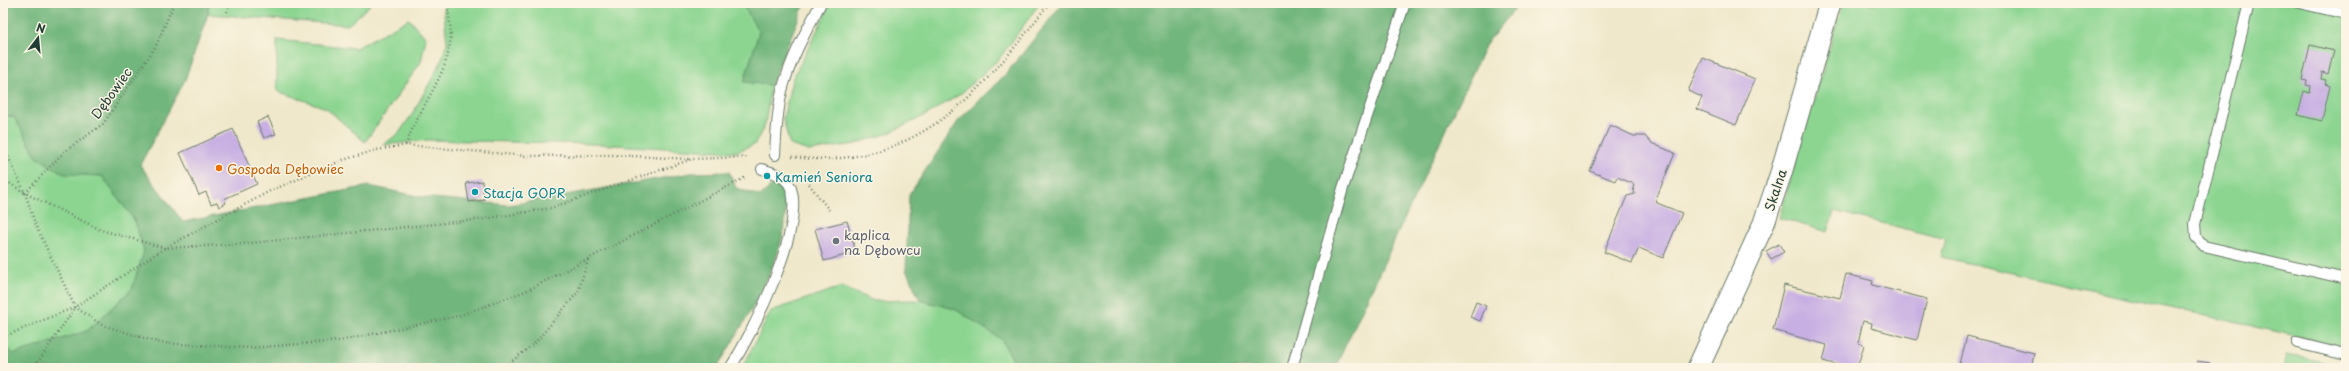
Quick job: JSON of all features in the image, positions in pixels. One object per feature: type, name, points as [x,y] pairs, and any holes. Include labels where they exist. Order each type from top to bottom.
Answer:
[{"type":"street","name":"Skalna","points":[[1698,368],[1764,223],[1784,165],[1830,3]]},
{"type":"lane","points":[[775,155],[777,121],[782,90],[795,55],[821,3]]},
{"type":"lane","points":[[1292,368],[1343,188],[1405,3]]},
{"type":"lane","points":[[2249,3],[2195,224],[2196,237],[2204,246],[2346,279]]},
{"type":"lane","points":[[2299,3],[2346,14]]},
{"type":"lane","points":[[730,368],[740,352],[772,286],[786,245],[792,210],[792,194],[789,184],[776,174],[762,169]]},
{"type":"lane","points":[[2297,343],[2346,355]]},
{"type":"path","name":"Dębowiec","points":[[25,193],[64,152],[103,124],[156,46],[174,3]]},
{"type":"path","points":[[227,12],[230,3]]},
{"type":"path","points":[[406,145],[412,126],[446,63],[450,43],[448,3]]},
{"type":"path","points":[[3,337],[75,307],[165,248],[270,192],[328,167],[377,150],[406,145],[526,156],[613,155],[692,159],[775,155],[819,161],[862,156],[897,145],[933,127],[963,103],[1004,62],[1049,3]]},
{"type":"path","points":[[3,146],[25,193],[36,226],[75,307],[102,325],[160,343],[250,348],[339,341],[458,316],[526,291],[762,169]]},
{"type":"path","points":[[3,179],[25,193],[101,230],[165,248],[241,244],[419,228],[551,208],[692,159]]},
{"type":"path","points":[[503,368],[535,343],[578,292],[588,259]]},
{"type":"path","points":[[31,368],[40,359],[75,307]]},
{"type":"green space","points":[[3,3],[209,3],[208,14],[185,80],[140,165],[183,222],[369,186],[422,197],[509,205],[691,173],[729,172],[736,188],[760,196],[775,183],[787,190],[781,242],[776,258],[744,323],[717,368],[3,368],[3,345],[14,354],[87,331],[132,289],[144,251],[135,221],[102,176],[64,174],[37,157],[14,117],[3,115]]},
{"type":"green space","points":[[209,3],[372,3],[348,25],[208,14]]},
{"type":"green space","points":[[443,3],[732,3],[743,5],[759,32],[744,82],[771,85],[765,125],[755,144],[736,152],[596,144],[428,140],[383,145],[399,133],[413,113],[441,62],[447,43]]},
{"type":"green space","points":[[732,3],[807,3],[802,10],[771,85],[744,82],[759,32],[743,5]]},
{"type":"green space","points":[[831,3],[1040,3],[999,59],[959,95],[926,115],[889,133],[855,144],[809,151],[790,145],[783,119],[792,80]]},
{"type":"green space","points":[[1063,3],[1520,3],[1486,44],[1335,368],[1018,368],[1001,339],[955,309],[920,300],[906,270],[909,195],[959,120],[1005,75]]},
{"type":"green space","points":[[1843,3],[2346,3],[2346,347],[1941,257],[1946,239],[1834,211],[1828,232],[1779,218]]},
{"type":"green space","points":[[409,19],[426,38],[421,62],[365,142],[326,108],[277,91],[277,40],[356,48]]},
{"type":"green space","points":[[3,115],[14,117],[37,157],[64,173],[102,176],[135,221],[144,251],[132,289],[87,331],[14,354],[3,345]]},
{"type":"green space","points":[[841,287],[874,301],[920,300],[955,309],[1001,339],[1018,368],[742,368],[771,311]]},
{"type":"green space","points":[[2286,355],[2346,366],[2346,368],[2283,368]]},
{"type":"building","points":[[2310,45],[2334,51],[2328,74],[2322,72],[2321,79],[2326,80],[2325,84],[2330,86],[2322,121],[2298,115],[2304,91],[2310,93],[2311,86],[2306,85],[2307,81],[2302,80]]},
{"type":"building","points":[[1703,58],[1755,79],[1736,125],[1697,109],[1702,97],[1688,91]]},
{"type":"building","points":[[268,117],[276,134],[264,138],[257,122]]},
{"type":"building","points":[[1610,125],[1634,136],[1645,136],[1651,143],[1675,153],[1656,199],[1657,203],[1682,213],[1663,258],[1639,248],[1632,263],[1604,252],[1627,196],[1635,194],[1633,188],[1634,184],[1617,177],[1615,181],[1590,171]]},
{"type":"building","name":"Gospoda Dębowiec","points":[[233,129],[257,184],[224,199],[226,203],[219,207],[217,202],[211,204],[206,192],[199,195],[180,153]]},
{"type":"building","name":"Stacja GOPR","points":[[482,181],[484,200],[469,202],[466,183]]},
{"type":"building","name":"kaplica na Dębowcu","points":[[847,221],[856,252],[824,261],[815,229]]},
{"type":"building","points":[[1779,244],[1784,252],[1771,259],[1766,251]]},
{"type":"building","points":[[1846,274],[1873,281],[1872,285],[1927,299],[1917,340],[1871,328],[1872,323],[1863,321],[1858,343],[1864,345],[1857,368],[1849,368],[1823,361],[1827,345],[1773,330],[1784,285],[1840,298]]},
{"type":"building","points":[[1476,302],[1486,306],[1480,321],[1470,317]]},
{"type":"building","points":[[1967,336],[2034,353],[2031,368],[1959,368]]},
{"type":"building","points":[[2197,361],[2210,363],[2209,368],[2196,368]]},
{"type":"place","name":"Gospoda Dębowiec","points":[[219,168]]},
{"type":"place","name":"Kamień Seniora","points":[[767,176]]},
{"type":"place","name":"Stacja GOPR","points":[[475,192]]},
{"type":"place","name":"kaplica na Dębowcu","points":[[836,241]]}]
